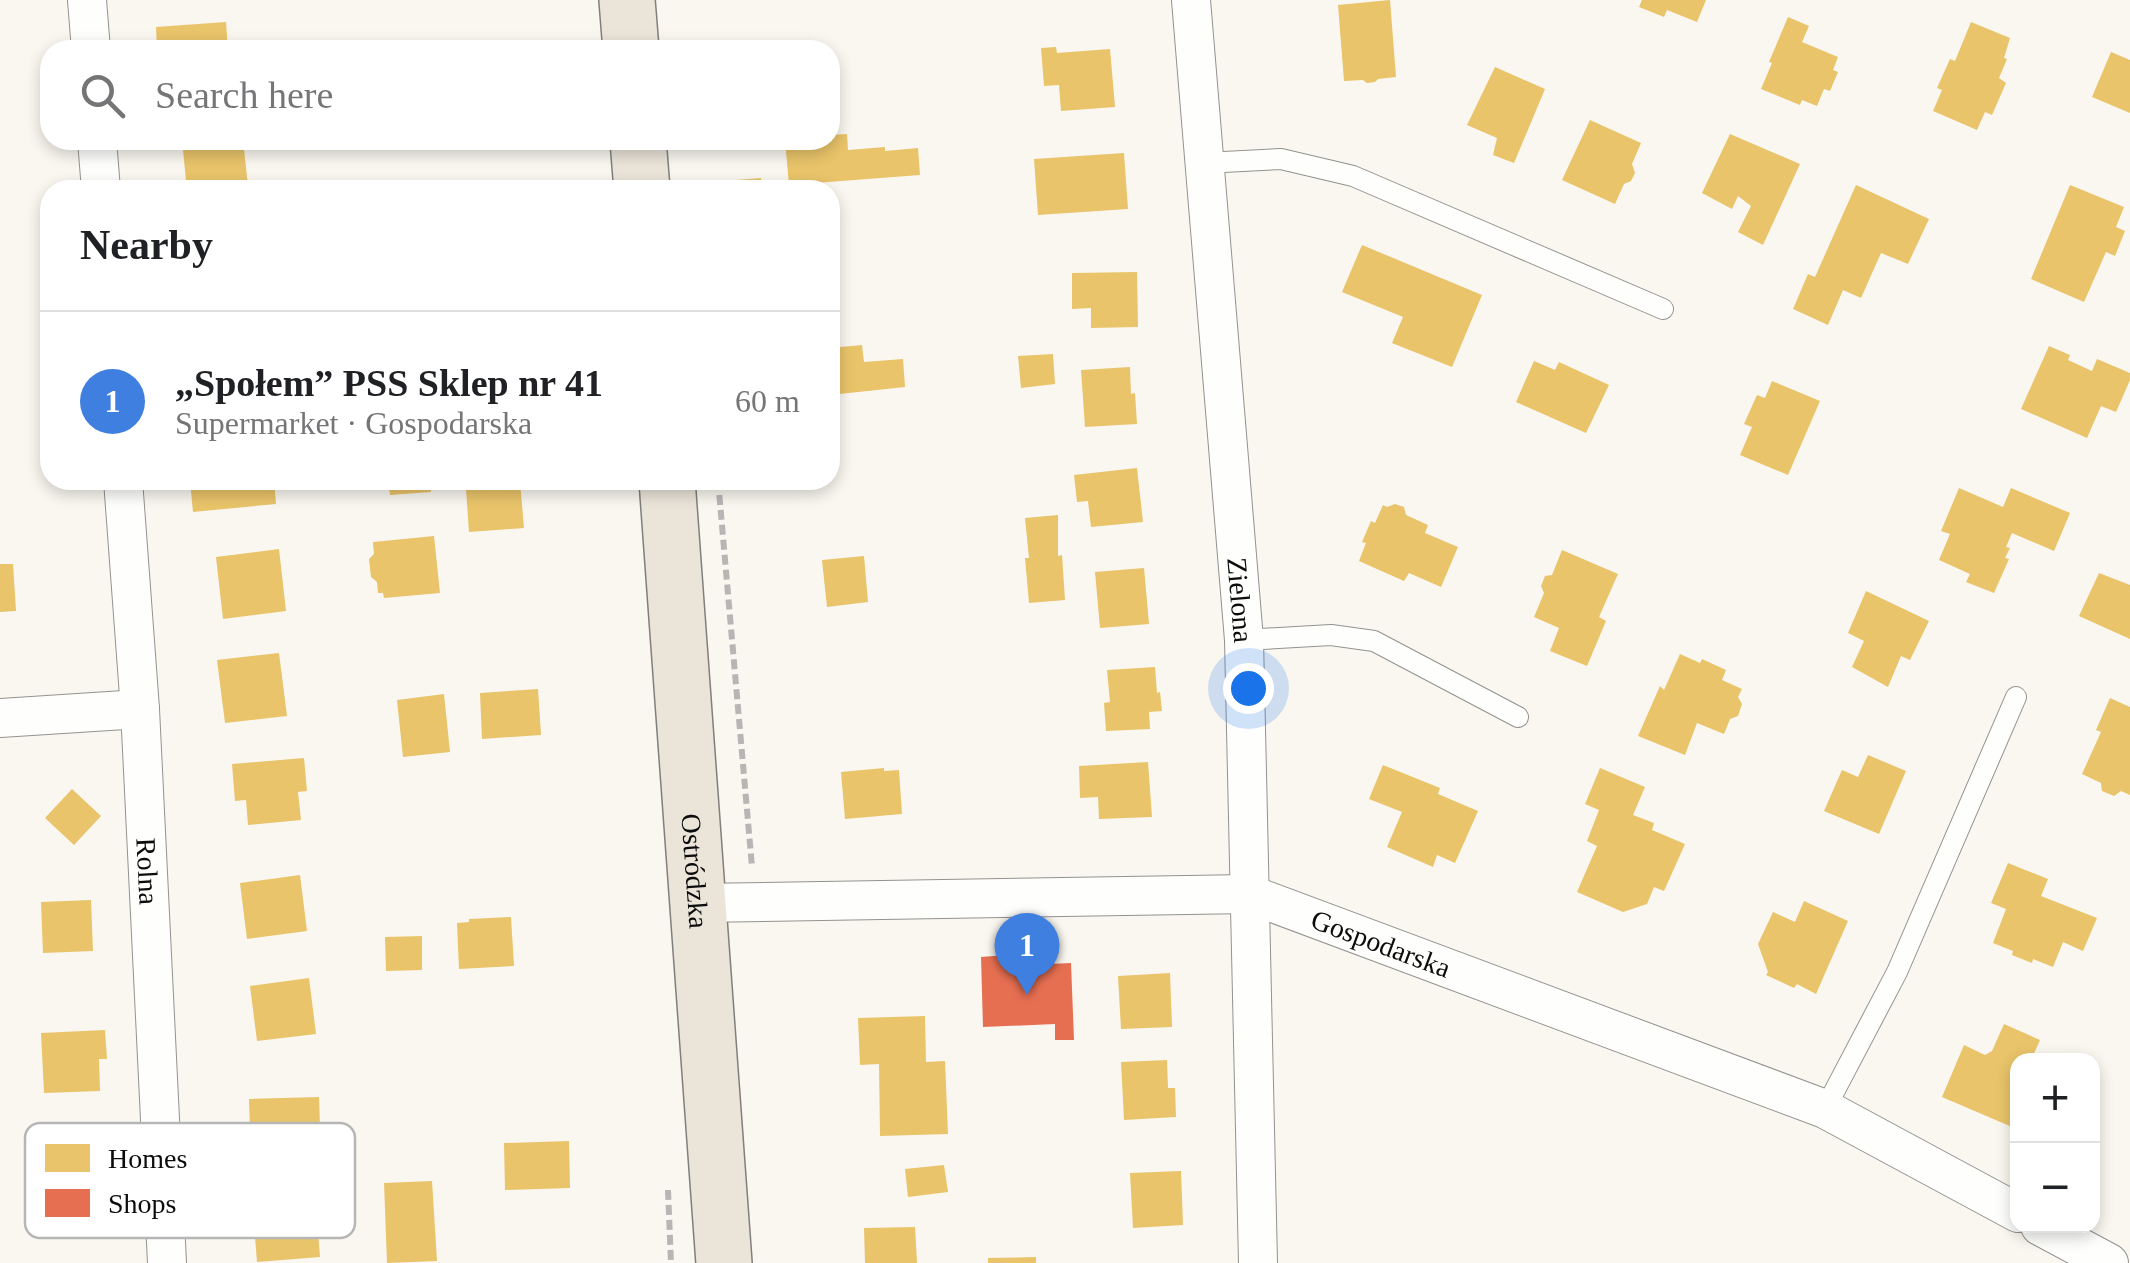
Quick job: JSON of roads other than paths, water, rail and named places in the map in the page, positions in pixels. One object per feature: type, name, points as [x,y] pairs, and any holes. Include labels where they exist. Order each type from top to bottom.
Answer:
[{"type":"main road","points":[[627,0],[630,40]]},
{"type":"main road","points":[[639,150],[641,180]]},
{"type":"main road","name":"Ostródzka","points":[[668,490],[724,1263]]},
{"type":"street","points":[[87,0],[89,40]]},
{"type":"street","name":"Zielona","points":[[1191,0],[1244,640],[1258,1263]]},
{"type":"street","points":[[98,150],[100,180]]},
{"type":"street","name":"Rolna","points":[[124,490],[140,709],[160,1123]]},
{"type":"street","points":[[0,718],[140,709]]},
{"type":"street","name":"Gospodarska","points":[[698,903],[1249,894],[1826,1109],[2010,1209]]},
{"type":"street","points":[[2053,1233],[2109,1263]]},
{"type":"street","name":"Rolna","points":[[166,1238],[167,1263]]},
{"type":"lane","points":[[1204,163],[1281,159],[1353,176],[1662,308]]},
{"type":"lane","points":[[1244,640],[1331,634],[1374,641],[1518,717]]},
{"type":"lane","points":[[1826,1109],[1897,972],[2016,697]]},
{"type":"place","name":"„Społem” PSS Sklep nr 41","points":[[1027,995]]}]
